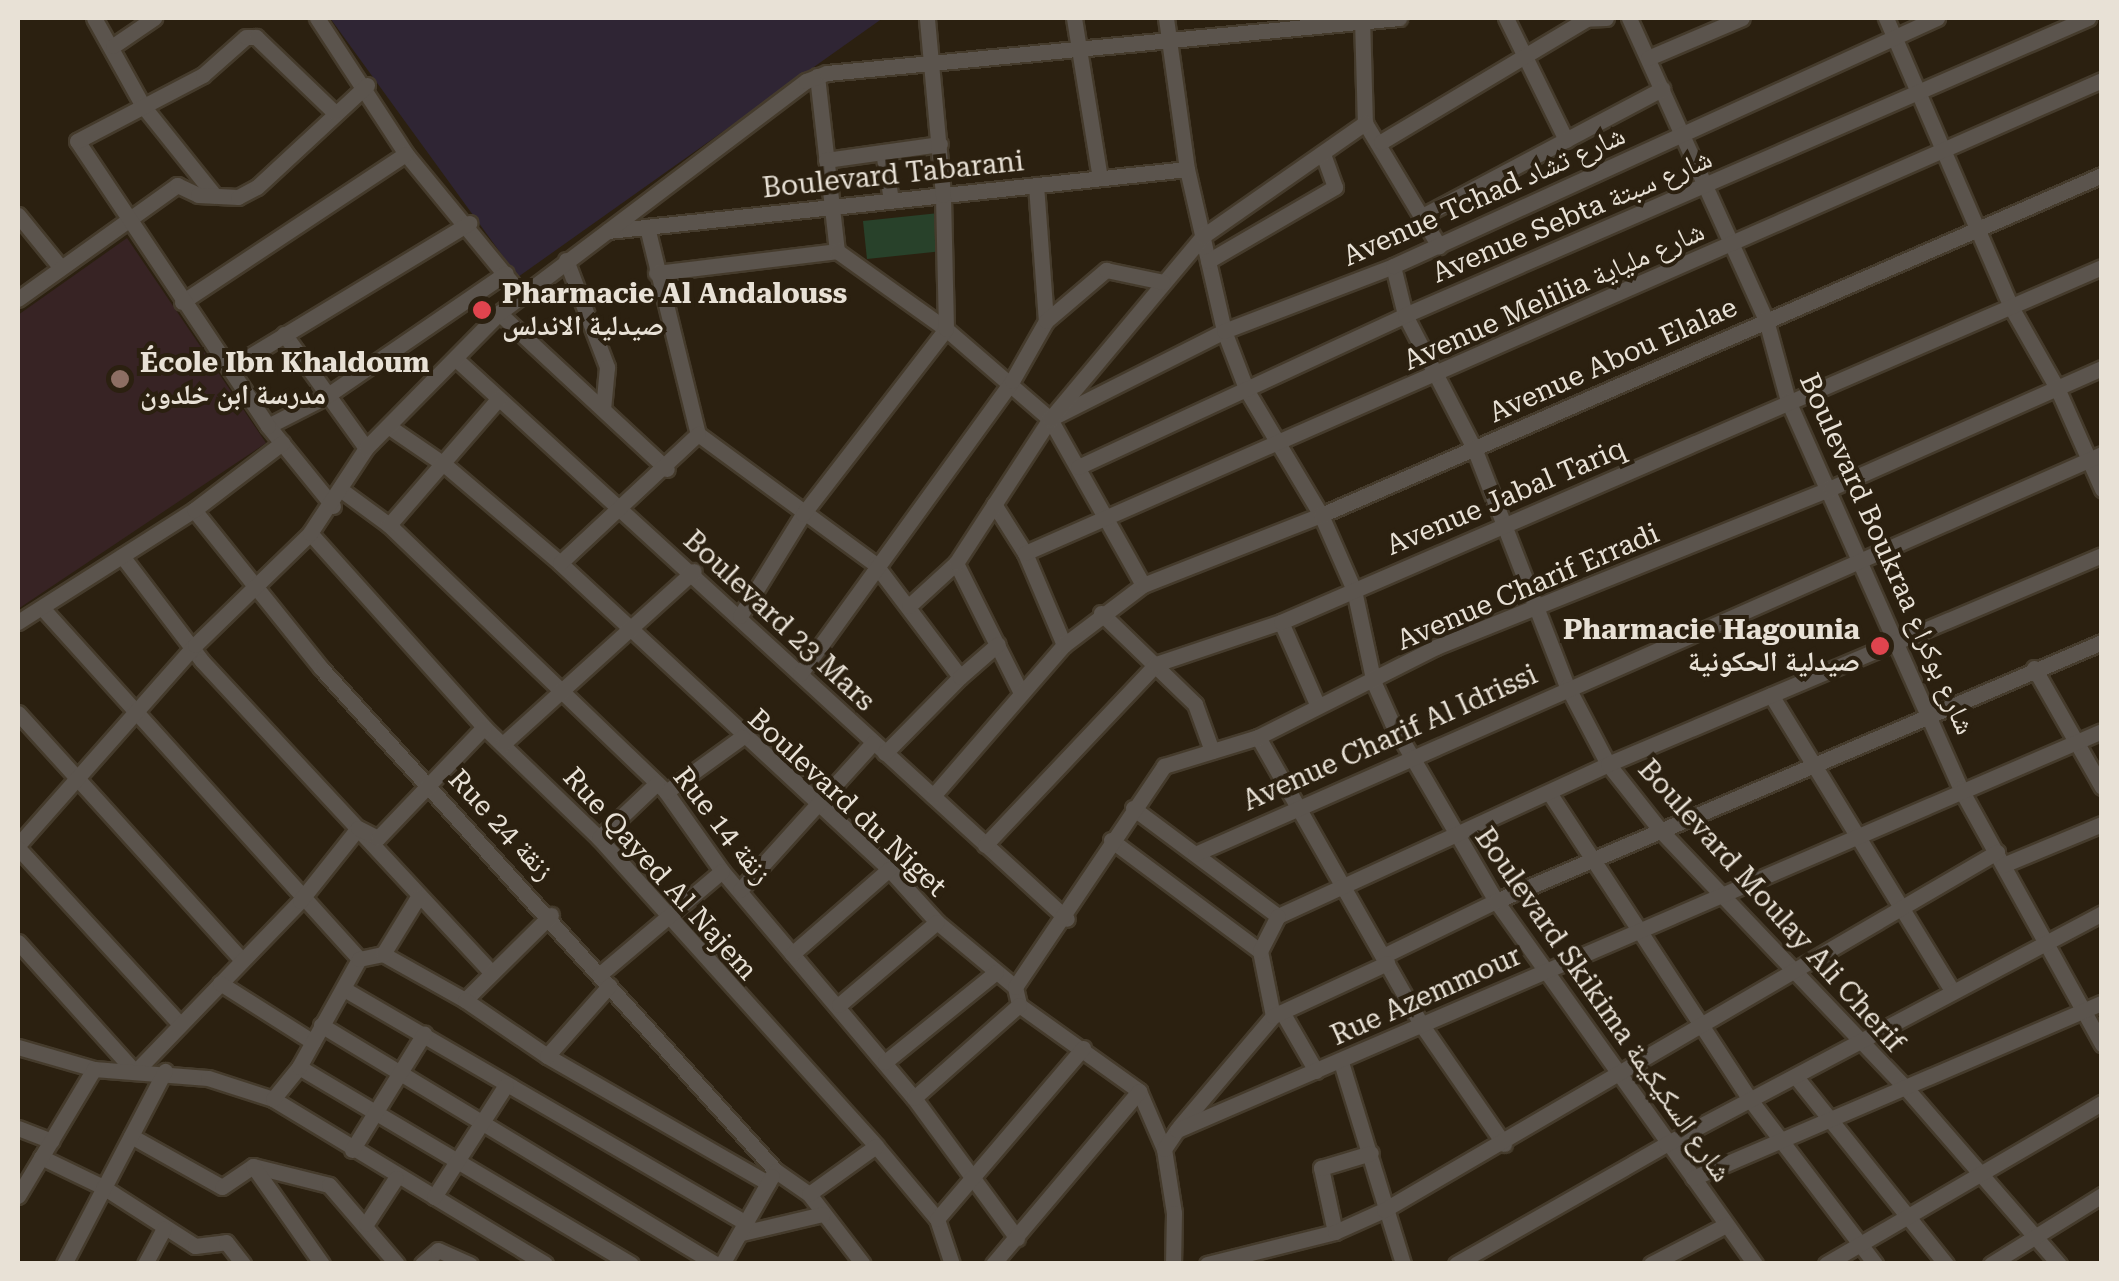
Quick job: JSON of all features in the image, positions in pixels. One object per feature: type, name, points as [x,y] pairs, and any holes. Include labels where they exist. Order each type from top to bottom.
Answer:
[{"type":"street","points":[[94,18],[143,106],[215,196]]},
{"type":"street","points":[[112,46],[154,18]]},
{"type":"street","points":[[317,18],[367,86],[406,154],[470,223],[521,294]]},
{"type":"street","points":[[740,616],[803,514],[946,329],[940,144],[927,18]]},
{"type":"street","points":[[1074,18],[1100,178]]},
{"type":"street","name":"Boulevard Skikima شارع السكيكيمة","points":[[1166,18],[1187,170],[1224,331],[1247,390],[1320,514],[1354,590],[1374,683],[1454,836],[1496,901],[1613,1074],[1754,1264]]},
{"type":"street","points":[[178,1022],[18,846],[194,645],[310,533],[333,506],[366,448],[521,294],[761,110],[817,76],[1399,18]]},
{"type":"street","points":[[1506,18],[1566,140]]},
{"type":"street","points":[[1381,142],[1525,59],[1577,19],[1606,18]]},
{"type":"street","name":"Boulevard Boukraa شارع بوكراع","points":[[1628,18],[1766,320],[1788,401],[1899,639],[1960,788],[2102,1044]]},
{"type":"street","points":[[1648,58],[1742,18]]},
{"type":"street","points":[[1886,18],[1914,92],[1980,228],[2011,308],[2095,457],[2102,489]]},
{"type":"street","name":"Avenue Tchad شارع تشاد","points":[[1050,419],[1224,331],[1439,246],[1937,18]]},
{"type":"street","name":"Avenue Sebta شارع سبتة","points":[[1078,467],[1404,315],[2088,18]]},
{"type":"street","points":[[1362,19],[1365,123],[1381,142],[1439,246]]},
{"type":"street","points":[[333,506],[268,426],[78,141],[256,37],[334,112]]},
{"type":"street","points":[[817,76],[837,251]]},
{"type":"street","name":"Avenue Melilia شارع ملياية","points":[[1025,553],[1732,246],[2102,80]]},
{"type":"street","points":[[18,299],[131,222],[142,205],[177,185],[215,196],[238,197],[258,187],[334,112],[367,86]]},
{"type":"street","points":[[1422,216],[1662,88]]},
{"type":"street","points":[[909,606],[956,564],[1050,419],[1202,236],[1365,123]]},
{"type":"street","points":[[826,160],[940,144]]},
{"type":"street","points":[[883,152],[890,200]]},
{"type":"street","points":[[182,302],[406,154]]},
{"type":"street","points":[[1208,261],[1336,187],[1323,154]]},
{"type":"street","name":"Boulevard Tabarani","points":[[604,232],[1187,170]]},
{"type":"street","name":"Avenue Abou Elalae","points":[[933,796],[1064,646],[1101,612],[1143,585],[1474,448],[2102,174]]},
{"type":"street","points":[[1036,185],[1046,320]]},
{"type":"street","points":[[18,216],[61,268]]},
{"type":"street","points":[[230,368],[470,223]]},
{"type":"street","points":[[648,227],[656,273],[698,434],[876,564],[960,677]]},
{"type":"street","points":[[656,273],[837,251],[1012,381],[1050,419],[1110,517],[1143,585]]},
{"type":"street","points":[[566,260],[607,367],[603,409]]},
{"type":"street","name":"Boulevard Moulay Ali Cherif","points":[[1393,266],[1404,315],[1432,376],[1474,448],[1508,525],[1567,686],[1608,764],[1661,832],[1905,1087],[1982,1172],[2033,1238],[2060,1264]]},
{"type":"street","name":"Avenue Jabal Tariq","points":[[985,846],[1156,664],[1282,622],[2102,268]]},
{"type":"street","points":[[800,674],[1012,381],[1046,320],[1106,270],[1162,282]]},
{"type":"street","points":[[268,426],[325,397],[506,274]]},
{"type":"street","points":[[499,313],[667,469]]},
{"type":"street","points":[[284,334],[325,397],[366,448]]},
{"type":"street","name":"Boulevard 23 Mars","points":[[457,360],[618,512],[694,571],[1066,920]]},
{"type":"street","name":"Avenue Charif Erradi","points":[[1015,987],[1066,920],[1111,840],[1164,766],[1258,738],[1317,704],[1374,683],[1436,647],[1831,488],[2102,368]]},
{"type":"street","points":[[389,525],[445,465],[498,399]]},
{"type":"street","name":"Boulevard du Niget","points":[[388,426],[445,465],[560,564],[816,808],[889,869],[937,922],[1015,987]]},
{"type":"street","points":[[560,564],[667,469],[698,434]]},
{"type":"street","points":[[18,622],[44,610],[194,510],[282,443]]},
{"type":"street","name":"Avenue Charif Al Idrissi","points":[[1194,854],[1294,805],[2095,457]]},
{"type":"street","name":"Rue 14 زنقة","points":[[340,489],[389,525],[662,787],[722,871],[914,1098],[1018,1238]]},
{"type":"street","points":[[994,504],[1025,553],[1064,646]]},
{"type":"street","name":"Rue 24 زنقة","points":[[194,510],[252,588],[551,915],[772,1176]]},
{"type":"street","name":"Rue Qayed Al Najem","points":[[310,533],[484,727],[504,742],[598,838],[876,1146],[937,1219],[952,1264]]},
{"type":"street","points":[[1260,951],[1278,916],[1337,886],[1550,794],[1608,764],[2102,555]]},
{"type":"street","points":[[122,556],[194,645],[202,661],[492,973]]},
{"type":"street","points":[[956,564],[1020,693]]},
{"type":"street","points":[[504,742],[566,691],[626,628],[694,571]]},
{"type":"street","points":[[44,610],[300,900],[358,958]]},
{"type":"street","points":[[1101,612],[1195,704],[1212,752]]},
{"type":"street","points":[[1282,622],[1317,704]]},
{"type":"street","points":[[1164,1149],[1277,1014],[1496,901],[2102,642]]},
{"type":"street","points":[[740,890],[816,808],[998,644]]},
{"type":"street","points":[[2034,668],[2072,742],[2102,788]]},
{"type":"street","points":[[1771,695],[1812,768],[1953,992]]},
{"type":"street","points":[[18,714],[240,958]]},
{"type":"street","points":[[358,828],[378,838],[484,727]]},
{"type":"street","name":"Rue Azemmour","points":[[1177,1130],[1341,1062],[1636,928],[1724,896],[1960,788],[2102,731]]},
{"type":"street","points":[[598,838],[662,787],[742,737]]},
{"type":"street","points":[[1258,738],[1337,886],[1420,1024],[1504,1144]]},
{"type":"street","points":[[1550,794],[1588,862],[1751,1102],[1875,1264]]},
{"type":"street","points":[[1133,808],[1278,916]]},
{"type":"street","points":[[1206,1264],[1335,1232],[1384,1210],[1504,1144],[1698,1021],[1902,908],[2000,859],[2102,824]]},
{"type":"street","points":[[136,1072],[178,1022],[300,900],[358,828]]},
{"type":"street","points":[[1111,840],[1260,951],[1277,1014],[1316,1072]]},
{"type":"street","points":[[792,954],[889,869]]},
{"type":"street","points":[[547,1056],[604,980],[722,871]]},
{"type":"street","points":[[383,954],[418,897]]},
{"type":"street","points":[[1456,1264],[1666,1144],[2102,913]]},
{"type":"street","points":[[464,1000],[551,915]]},
{"type":"street","points":[[839,1005],[937,922]]},
{"type":"street","points":[[18,942],[136,1072]]},
{"type":"street","points":[[358,958],[383,954],[464,1000],[547,1056],[809,1194],[862,1264]]},
{"type":"street","points":[[273,1099],[300,1067],[358,958]]},
{"type":"street","points":[[885,1062],[996,972]]},
{"type":"street","points":[[220,983],[314,1042]]},
{"type":"street","points":[[1015,987],[1019,1005],[1139,1092],[1164,1149],[1174,1214],[1172,1264]]},
{"type":"street","points":[[344,990],[745,1228],[823,1214]]},
{"type":"street","points":[[1693,1178],[2102,1003]]},
{"type":"street","points":[[914,1098],[1019,1005]]},
{"type":"street","points":[[321,1025],[720,1264],[745,1228],[772,1176]]},
{"type":"street","points":[[352,1150],[424,1034]]},
{"type":"street","points":[[18,1046],[94,1069],[165,1070],[273,1099],[396,1178],[545,1264]]},
{"type":"street","points":[[937,1219],[1083,1048]]},
{"type":"street","points":[[1341,1062],[1403,1264]]},
{"type":"street","points":[[300,1067],[631,1264]]},
{"type":"street","points":[[18,1196],[94,1069]]},
{"type":"street","points":[[64,1264],[165,1070]]},
{"type":"street","points":[[1796,1077],[1946,1264]]},
{"type":"street","points":[[434,1197],[506,1085]]},
{"type":"street","points":[[993,1264],[1139,1092]]},
{"type":"street","points":[[1826,1264],[2102,1102]]},
{"type":"street","points":[[18,1128],[52,1141]]},
{"type":"street","points":[[132,1136],[222,1187],[253,1166],[330,1184],[397,1264]]},
{"type":"street","points":[[809,1194],[876,1146]]},
{"type":"street","points":[[1335,1232],[1321,1168],[1372,1153]]},
{"type":"street","points":[[41,1157],[103,1187],[196,1246],[226,1242],[243,1264]]},
{"type":"street","points":[[253,1166],[322,1264]]},
{"type":"street","points":[[366,1224],[396,1178]]},
{"type":"street","points":[[1992,1264],[2102,1195]]},
{"type":"street","points":[[1651,1264],[1726,1224]]},
{"type":"street","points":[[145,1264],[164,1229]]},
{"type":"street","points":[[422,1264],[438,1250],[470,1264]]},
{"type":"shaded area","points":[[330,18],[883,18],[518,277]]},
{"type":"shaded area","name":"École Ibn Khaldoum مدرسة ابن خلدون","points":[[127,238],[266,443],[18,609],[18,315]]},
{"type":"green space","points":[[939,213],[943,251],[867,259],[863,221]]},
{"type":"place","name":"Pharmacie Al Andalouss صيدلية الاندلس","points":[[482,310]]},
{"type":"place","name":"École Ibn Khaldoum مدرسة ابن خلدون","points":[[120,379]]},
{"type":"place","name":"Pharmacie Hagounia صيدلية الحكونية","points":[[1880,646]]}]
